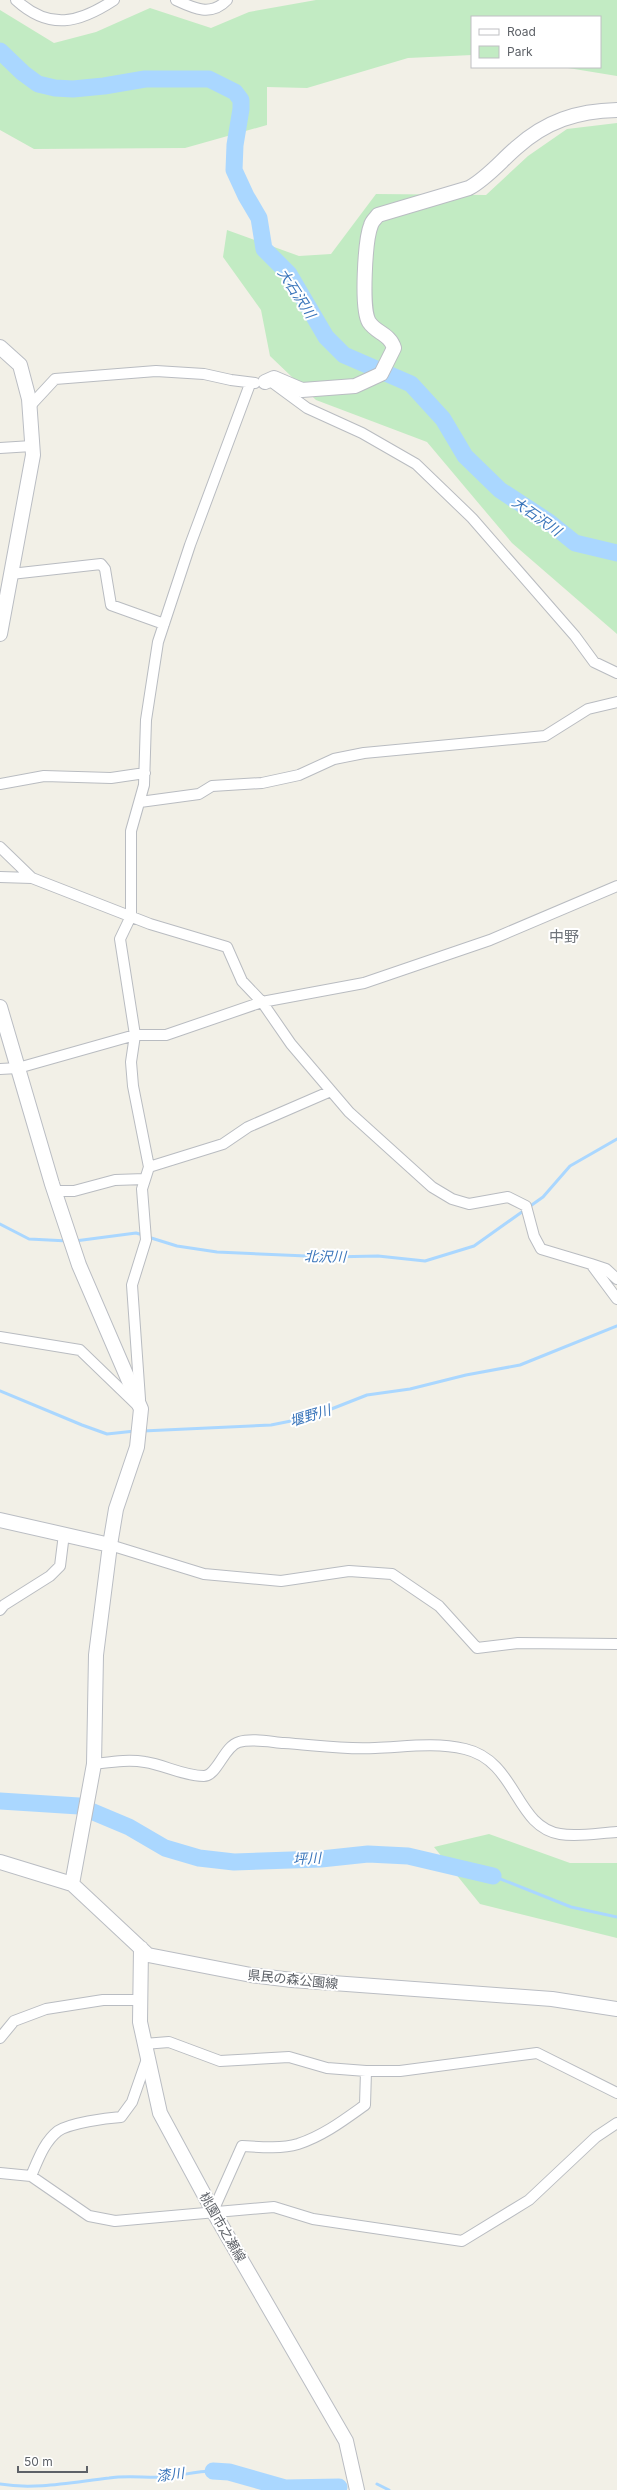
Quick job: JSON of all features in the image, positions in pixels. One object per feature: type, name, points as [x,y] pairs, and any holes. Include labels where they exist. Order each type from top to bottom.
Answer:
[{"type":"street","points":[[16,0],[35,15],[56,21],[77,20],[96,12],[114,0]]},
{"type":"street","points":[[176,0],[199,10],[212,10],[227,0]]},
{"type":"street","points":[[265,382],[274,378],[302,390],[329,389],[355,386],[381,374],[392,355],[392,341],[370,323],[365,310],[365,286],[371,225],[378,215],[469,188],[480,182],[532,134],[550,124],[578,113],[617,110]]},
{"type":"street","points":[[0,347],[20,365],[30,406],[33,455],[0,634]]},
{"type":"street","points":[[30,406],[55,379],[156,370],[204,374],[250,384],[265,382],[275,383],[307,408],[362,432],[416,464],[472,518],[576,636],[594,662],[617,673]]},
{"type":"street","points":[[72,1884],[85,1825],[94,1770],[96,1655],[110,1545],[116,1509],[137,1447],[140,1409],[132,1285],[146,1240],[142,1189],[149,1167],[133,1086],[131,1062],[135,1035],[120,939],[131,916],[131,831],[140,802],[145,773],[146,720],[158,642],[190,545],[250,384]]},
{"type":"street","points":[[0,448],[32,446]]},
{"type":"street","points":[[11,574],[101,564],[105,569],[111,605],[164,624]]},
{"type":"street","points":[[140,802],[199,794],[212,786],[262,783],[299,775],[334,759],[364,753],[545,736],[588,709],[617,702]]},
{"type":"street","points":[[0,784],[44,776],[111,778],[145,773]]},
{"type":"street","points":[[0,847],[32,878]]},
{"type":"street","points":[[0,877],[32,878],[189,938],[227,948],[242,981],[262,1002],[291,1044],[331,1092],[349,1112],[432,1187],[452,1199],[469,1204],[508,1197],[527,1210],[534,1236],[541,1249],[606,1269],[617,1279]]},
{"type":"street","points":[[0,1069],[18,1068],[135,1035],[166,1035],[262,1002],[364,983],[490,940],[617,886]]},
{"type":"street","points":[[0,1007],[54,1191],[71,1241],[140,1409]]},
{"type":"street","points":[[149,1167],[224,1144],[248,1127],[331,1092]]},
{"type":"street","points":[[54,1191],[74,1191],[115,1180],[145,1179]]},
{"type":"street","points":[[591,1264],[617,1300]]},
{"type":"street","points":[[0,1337],[80,1350],[140,1409]]},
{"type":"street","points":[[0,1520],[110,1545],[204,1574],[281,1581],[349,1571],[392,1574],[439,1606],[478,1648],[518,1643],[617,1644]]},
{"type":"street","points":[[0,1610],[4,1605],[50,1576],[60,1566],[64,1534]]},
{"type":"street","points":[[94,1770],[118,1761],[146,1762],[187,1774],[206,1777],[212,1773],[224,1754],[238,1742],[260,1741],[373,1748],[427,1744],[466,1749],[492,1762],[506,1776],[532,1820],[544,1828],[559,1834],[617,1832]]},
{"type":"street","name":"県民の森公園線","points":[[0,1862],[72,1884],[148,1954],[166,1959],[251,1975],[292,1980],[552,1999],[617,2009]]},
{"type":"street","name":"桃園市之瀬線","points":[[141,1948],[139,2000],[144,2044],[160,2113],[213,2211],[346,2441],[357,2490]]},
{"type":"street","points":[[0,2038],[14,2021],[46,2009],[103,2000],[139,2000]]},
{"type":"street","points":[[144,2044],[170,2042],[220,2061],[289,2057],[327,2068],[366,2072],[400,2071],[536,2053],[617,2093]]},
{"type":"street","points":[[32,2176],[43,2149],[59,2131],[98,2119],[121,2117],[132,2102],[148,2060]]},
{"type":"street","points":[[213,2211],[242,2146],[264,2147],[297,2144],[337,2125],[365,2105],[366,2072]]},
{"type":"street","points":[[0,2173],[32,2176],[89,2216],[115,2221],[213,2211],[274,2207],[313,2219],[462,2241],[529,2200],[596,2136],[617,2123]]},
{"type":"green space","points":[[316,0],[617,0],[617,76],[568,68],[601,68],[601,16],[471,16],[471,55],[408,58],[307,88],[267,87],[267,125],[185,148],[34,149],[0,130],[0,10],[54,43],[96,32],[150,8],[211,28],[249,12]]},
{"type":"green space","points":[[617,123],[617,634],[512,543],[427,442],[316,400],[270,356],[261,310],[223,257],[227,230],[299,256],[331,254],[376,194],[486,195],[528,156],[567,129]]},
{"type":"green space","points":[[489,1834],[570,1863],[617,1863],[617,1938],[480,1904],[434,1847]]},
{"type":"waterway","name":"大石沢川","points":[[0,51],[23,73],[38,84],[55,88],[73,89],[104,86],[145,79],[209,79],[235,92],[241,100],[241,109],[235,145],[234,170],[246,196],[259,218],[264,249],[289,274],[326,337],[344,355],[411,384],[443,419],[465,456],[500,490],[549,522],[575,543],[617,553]]},
{"type":"waterway","name":"北沢川","points":[[148,1237],[177,1246],[217,1252],[330,1257],[378,1256],[425,1261],[474,1246],[543,1197],[570,1166],[617,1139]]},
{"type":"waterway","name":"北沢川","points":[[0,1224],[29,1239],[68,1241]]},
{"type":"waterway","name":"北沢川","points":[[75,1241],[136,1233],[143,1235]]},
{"type":"waterway","name":"堰野川","points":[[143,1431],[271,1425],[311,1417],[367,1395],[410,1389],[466,1375],[520,1365],[617,1326]]},
{"type":"waterway","name":"堰野川","points":[[0,1391],[107,1434],[135,1431]]},
{"type":"waterway","name":"坪川","points":[[0,1801],[79,1806],[129,1827],[165,1848],[199,1858],[234,1862],[321,1859],[368,1854],[408,1856],[493,1876]]},
{"type":"waterway","name":"坪川","points":[[493,1876],[571,1907],[617,1917]]},
{"type":"waterway","name":"漆川","points":[[0,2484],[13,2486],[40,2486],[116,2477],[164,2477],[213,2471]]},
{"type":"waterway","name":"漆川","points":[[213,2471],[229,2472],[285,2488],[339,2487]]},
{"type":"waterway","name":"漆川","points":[[377,2484],[389,2490]]},
{"type":"district","name":"中野","points":[[564,936]]}]
